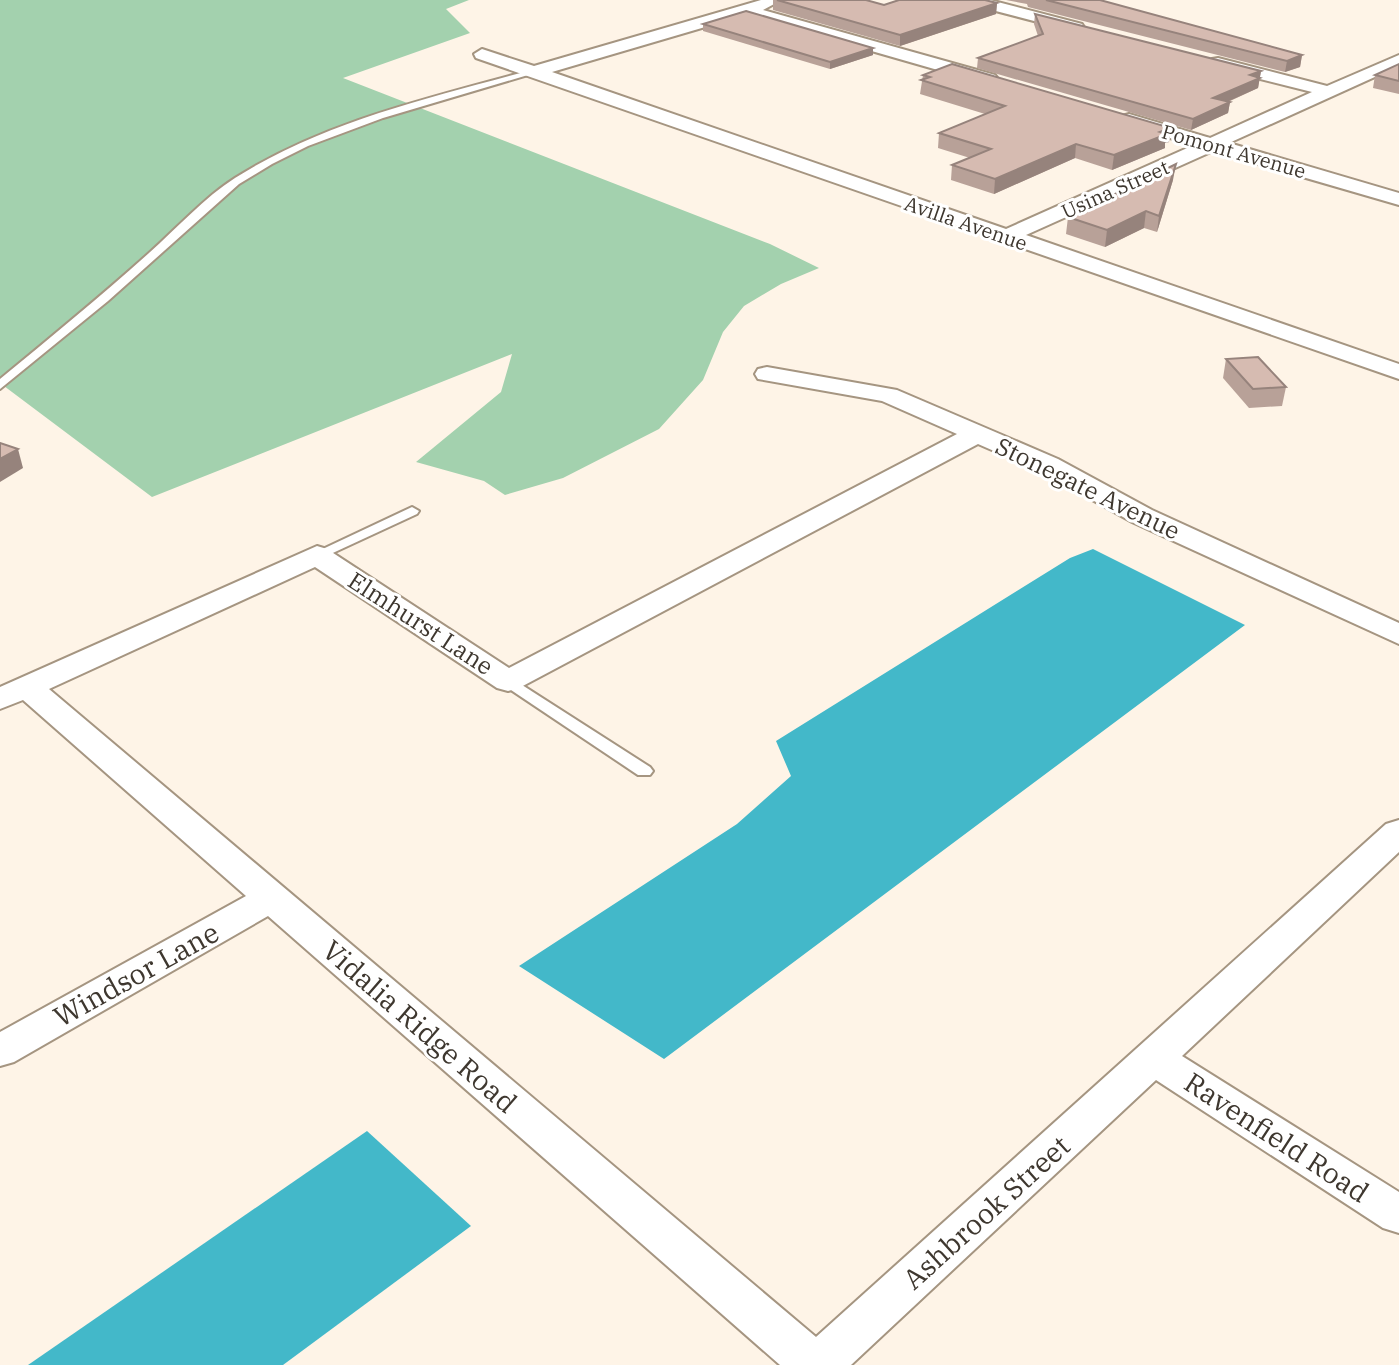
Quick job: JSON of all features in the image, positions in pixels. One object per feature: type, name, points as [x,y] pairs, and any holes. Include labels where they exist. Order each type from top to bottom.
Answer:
[{"type":"street","points":[[534,72],[779,0]]},
{"type":"street","points":[[971,0],[1100,33]]},
{"type":"street","points":[[747,10],[1009,85]]},
{"type":"street","name":"Avilla Avenue","points":[[482,54],[1399,372]]},
{"type":"street","name":"Usina Street","points":[[1005,237],[1399,60]]},
{"type":"street","points":[[1208,61],[1331,92]]},
{"type":"street","name":"Pomont Avenue","points":[[1113,116],[1399,199]]},
{"type":"street","name":"Stonegate Avenue","points":[[767,374],[888,395],[1049,465],[1142,516],[1399,635]]},
{"type":"street","name":"Elmhurst Lane","points":[[317,555],[508,681],[977,434]]},
{"type":"street","points":[[14,693],[317,555]]},
{"type":"street","name":"Vidalia Ridge Road","points":[[14,693],[271,898],[816,1365]]},
{"type":"street","points":[[1155,1059],[1399,832]]},
{"type":"street","name":"Windsor Lane","points":[[0,1051],[271,898]]},
{"type":"street","name":"Ravenfield Road","points":[[1155,1059],[1399,1215]]},
{"type":"street","name":"Ashbrook Street","points":[[816,1365],[1155,1059]]},
{"type":"lane","points":[[0,385],[104,299],[235,182],[258,166],[365,122],[534,72]]},
{"type":"lane","points":[[317,555],[412,511]]},
{"type":"lane","points":[[508,681],[644,771]]},
{"type":"green space","points":[[0,0],[469,0],[446,9],[470,33],[343,78],[770,244],[819,268],[781,284],[744,306],[723,332],[703,380],[659,429],[563,478],[505,495],[484,481],[416,462],[501,392],[512,354],[152,497],[0,383]]},
{"type":"water","points":[[1093,549],[1245,625],[664,1059],[519,966],[737,824],[791,776],[776,741],[1070,558]]},
{"type":"water","points":[[367,1131],[471,1226],[283,1365],[28,1365]]},
{"type":"building","points":[[777,0],[866,0],[884,5],[899,0],[985,0],[997,3],[900,35]]},
{"type":"building","points":[[1046,0],[1100,0],[1302,55],[1287,61]]},
{"type":"building","points":[[746,11],[873,48],[830,62],[703,24]]},
{"type":"building","points":[[1035,14],[1261,71],[1250,75],[1260,78],[1213,98],[1230,102],[1193,119],[978,58],[1043,34]]},
{"type":"building","points":[[952,64],[1171,128],[1160,132],[1167,134],[1114,155],[1076,144],[995,179],[952,165],[991,149],[939,133],[1005,106],[921,80],[930,77],[923,75]]},
{"type":"building","points":[[1399,64],[1399,81],[1375,75]]},
{"type":"building","points":[[1176,164],[1159,216],[1146,211],[1107,230],[1068,217]]},
{"type":"building","points":[[1258,357],[1286,387],[1253,389],[1226,359]]},
{"type":"building","points":[[0,443],[18,449],[0,459]]}]
